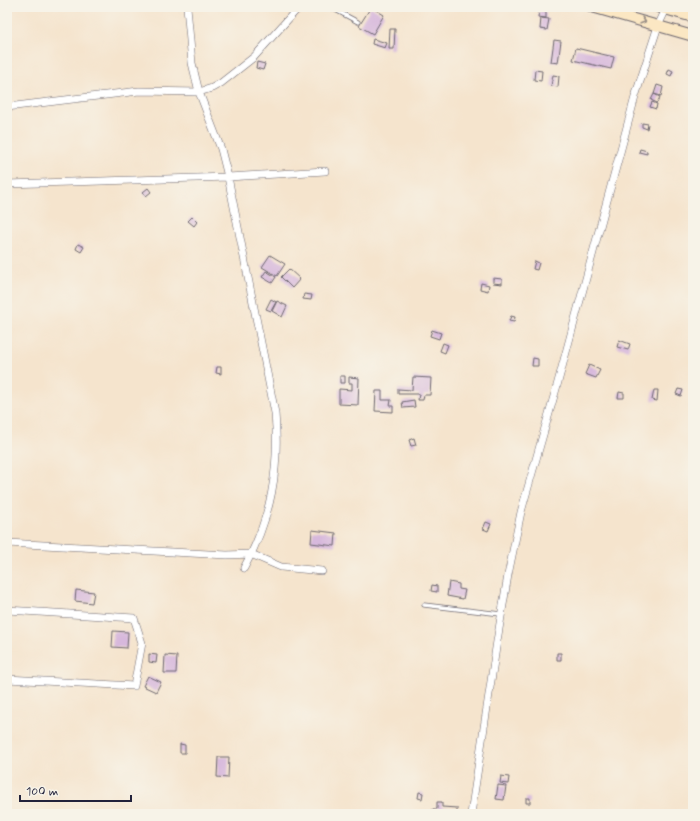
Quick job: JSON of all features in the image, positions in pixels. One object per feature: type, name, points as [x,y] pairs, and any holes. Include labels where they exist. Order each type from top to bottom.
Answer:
[{"type":"main road","points":[[592,7],[693,36]]},
{"type":"main road","points":[[663,8],[693,17]]},
{"type":"street","points":[[187,7],[192,63],[199,92],[221,149],[228,177],[275,413],[277,452],[273,492],[258,540],[244,568]]},
{"type":"street","points":[[7,107],[139,90],[199,92],[212,88],[221,84],[254,57],[299,7]]},
{"type":"street","points":[[471,814],[501,614],[521,512],[560,375],[635,96],[663,8]]},
{"type":"street","points":[[7,184],[228,177],[325,171]]},
{"type":"street","points":[[7,543],[227,555],[251,554],[281,567],[322,571]]},
{"type":"street","points":[[7,610],[134,618],[142,643],[134,686],[7,679]]},
{"type":"lane","points":[[330,7],[358,22]]},
{"type":"lane","points":[[424,605],[501,614]]},
{"type":"building","points":[[371,7],[384,15],[373,34],[359,26]]},
{"type":"building","points":[[539,11],[546,12],[546,18],[538,17]]},
{"type":"building","points":[[541,18],[549,19],[547,30],[540,29]]},
{"type":"building","points":[[390,29],[395,29],[394,49],[389,49]]},
{"type":"building","points":[[373,39],[387,43],[385,48],[372,44]]},
{"type":"building","points":[[554,40],[561,41],[558,63],[551,62]]},
{"type":"building","points":[[576,48],[614,57],[611,69],[573,60]]},
{"type":"building","points":[[257,62],[265,64],[263,70],[256,68]]},
{"type":"building","points":[[669,69],[673,71],[671,76],[667,74]]},
{"type":"building","points":[[535,70],[542,71],[541,81],[534,80]]},
{"type":"building","points":[[553,75],[559,76],[558,87],[551,86]]},
{"type":"building","points":[[657,85],[663,87],[661,96],[654,94]]},
{"type":"building","points":[[654,94],[660,97],[657,103],[651,100]]},
{"type":"building","points":[[652,102],[657,104],[656,109],[650,107]]},
{"type":"building","points":[[642,123],[648,124],[647,129],[642,127]]},
{"type":"building","points":[[640,149],[647,151],[647,154],[639,152]]},
{"type":"building","points":[[148,188],[151,192],[146,196],[143,192]]},
{"type":"building","points":[[192,217],[197,222],[194,226],[188,221]]},
{"type":"building","points":[[78,244],[84,247],[81,252],[76,249]]},
{"type":"building","points":[[270,255],[285,264],[277,276],[262,267]]},
{"type":"building","points":[[535,261],[539,263],[537,270],[533,269]]},
{"type":"building","points":[[289,269],[300,279],[292,288],[281,277]]},
{"type":"building","points":[[266,271],[276,277],[272,283],[262,277]]},
{"type":"building","points":[[493,278],[502,279],[502,284],[493,283]]},
{"type":"building","points":[[481,283],[489,285],[488,291],[480,289]]},
{"type":"building","points":[[304,294],[312,295],[311,300],[303,299]]},
{"type":"building","points":[[271,299],[276,302],[271,311],[266,309]]},
{"type":"building","points":[[277,301],[287,306],[282,317],[272,311]]},
{"type":"building","points":[[511,316],[515,317],[514,322],[509,321]]},
{"type":"building","points":[[432,330],[441,333],[439,339],[430,336]]},
{"type":"building","points":[[619,340],[630,344],[628,350],[617,347]]},
{"type":"building","points":[[443,343],[448,345],[445,353],[440,351]]},
{"type":"building","points":[[533,358],[538,359],[538,366],[532,366]]},
{"type":"building","points":[[589,365],[600,370],[596,378],[585,374]]},
{"type":"building","points":[[217,367],[221,367],[221,374],[216,373]]},
{"type":"building","points":[[340,376],[345,376],[345,383],[340,383]]},
{"type":"building","points":[[349,377],[359,378],[358,405],[339,404],[339,389],[352,390],[352,383],[349,383]]},
{"type":"building","points":[[413,377],[431,378],[430,395],[424,395],[423,400],[418,400],[419,394],[398,394],[398,389],[412,390]]},
{"type":"building","points":[[678,389],[683,390],[681,396],[676,394]]},
{"type":"building","points":[[654,390],[658,390],[657,401],[652,400]]},
{"type":"building","points":[[376,391],[382,391],[382,400],[391,400],[390,406],[393,406],[393,412],[375,411]]},
{"type":"building","points":[[619,392],[624,393],[624,398],[618,398]]},
{"type":"building","points":[[414,400],[415,407],[403,408],[402,402]]},
{"type":"building","points":[[414,438],[416,445],[411,446],[409,440]]},
{"type":"building","points":[[486,522],[491,524],[488,531],[483,529]]},
{"type":"building","points":[[312,530],[336,533],[335,546],[311,543]]},
{"type":"building","points":[[449,582],[459,584],[459,589],[465,590],[463,599],[447,596]]},
{"type":"building","points":[[432,585],[437,586],[437,592],[431,591]]},
{"type":"building","points":[[76,590],[94,592],[92,603],[75,601]]},
{"type":"building","points":[[113,631],[128,632],[127,648],[112,647]]},
{"type":"building","points":[[557,653],[561,653],[561,660],[557,660]]},
{"type":"building","points":[[149,654],[157,655],[156,663],[149,662]]},
{"type":"building","points":[[165,655],[177,656],[176,673],[164,673]]},
{"type":"building","points":[[148,676],[161,682],[156,692],[143,686]]},
{"type":"building","points":[[180,744],[185,745],[185,753],[180,753]]},
{"type":"building","points":[[218,757],[229,757],[228,778],[217,777]]},
{"type":"building","points":[[501,776],[509,777],[508,784],[500,783]]},
{"type":"building","points":[[498,785],[506,786],[504,800],[496,799]]},
{"type":"building","points":[[419,792],[423,793],[422,799],[418,798]]},
{"type":"building","points":[[526,798],[530,798],[530,803],[526,803]]},
{"type":"building","points":[[437,802],[442,802],[442,807],[457,808],[457,814],[432,814],[433,809],[437,809]]}]
